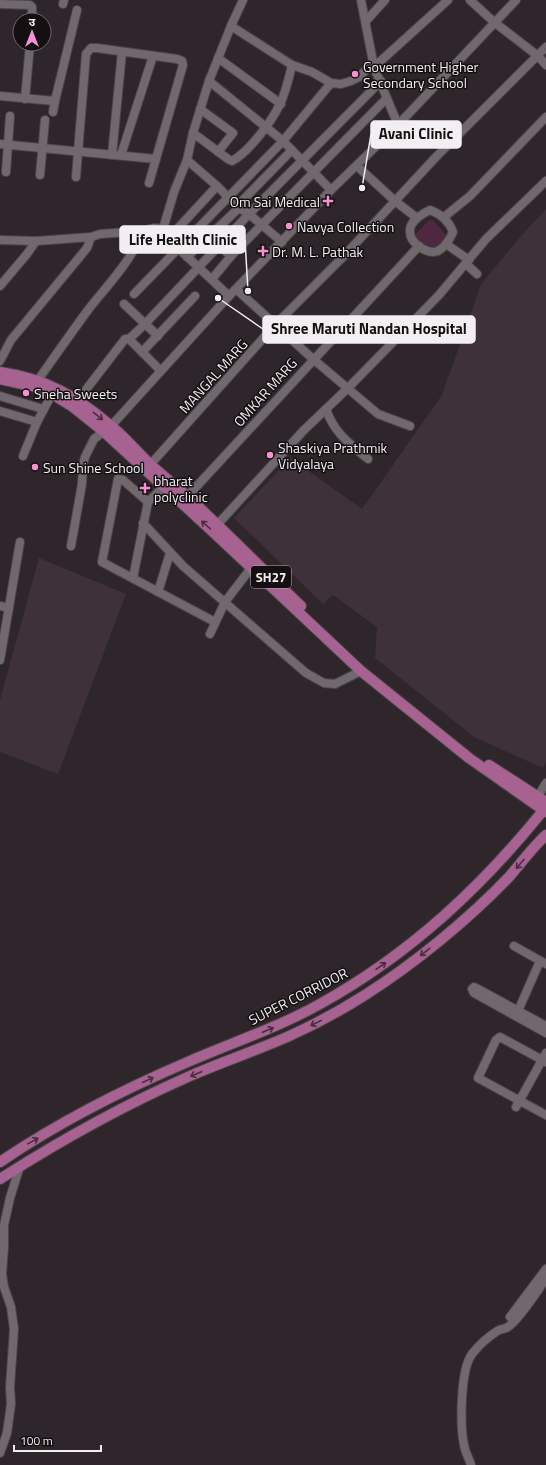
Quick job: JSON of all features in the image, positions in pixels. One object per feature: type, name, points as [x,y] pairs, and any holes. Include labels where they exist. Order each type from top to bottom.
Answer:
[{"type":"main road","name":"SH27","points":[[0,372],[17,374],[38,380],[59,389],[78,400],[163,487],[217,524],[373,673],[464,746],[542,805]]},
{"type":"main road","name":"SH27","points":[[0,379],[35,387],[52,394],[107,428],[150,465],[251,568],[361,671],[469,758],[542,805]]},
{"type":"main road","name":"SUPER CORRIDOR","points":[[0,1162],[25,1145],[115,1095],[190,1060],[284,1023],[321,1004],[365,977],[406,948],[465,898],[513,848],[542,805]]},
{"type":"main road","points":[[0,1179],[79,1131],[125,1107],[190,1076],[289,1036],[321,1021],[366,995],[405,967],[460,923],[509,877],[546,835]]},
{"type":"street","points":[[163,230],[174,192],[187,160],[193,133],[209,81],[242,0]]},
{"type":"street","points":[[361,0],[374,65],[381,81],[386,99],[398,125]]},
{"type":"street","points":[[366,20],[385,0]]},
{"type":"street","points":[[231,26],[292,65],[312,72],[331,83],[342,84],[359,77],[448,0]]},
{"type":"street","points":[[470,0],[494,22],[538,56],[546,65]]},
{"type":"street","points":[[71,546],[83,480],[83,466],[85,457],[94,439],[107,428],[229,296],[331,190],[357,166],[445,77],[494,22],[516,0]]},
{"type":"street","points":[[0,4],[30,5],[32,7],[32,12]]},
{"type":"street","points":[[53,112],[77,10]]},
{"type":"street","name":"MANGAL MARG","points":[[150,465],[275,325],[343,257],[435,158],[546,47]]},
{"type":"street","points":[[76,178],[86,54],[91,48],[182,61],[183,65],[148,182]]},
{"type":"street","points":[[25,99],[29,52]]},
{"type":"street","points":[[112,154],[122,52]]},
{"type":"street","points":[[122,156],[153,56]]},
{"type":"street","points":[[218,58],[281,104]]},
{"type":"street","points":[[193,133],[232,161],[237,158],[266,127],[281,104],[292,65]]},
{"type":"street","points":[[209,81],[283,141],[331,190]]},
{"type":"street","points":[[78,400],[125,339],[129,339],[144,324],[249,214],[381,81]]},
{"type":"street","points":[[134,294],[283,141],[331,83]]},
{"type":"street","points":[[0,96],[55,101]]},
{"type":"street","points":[[212,279],[231,256],[386,99]]},
{"type":"street","points":[[200,109],[233,133],[218,152]]},
{"type":"street","points":[[6,172],[4,144],[10,116]]},
{"type":"street","points":[[444,217],[470,196],[546,116]]},
{"type":"street","points":[[40,175],[45,120]]},
{"type":"street","points":[[4,144],[156,159]]},
{"type":"street","points":[[187,257],[239,207],[292,150]]},
{"type":"street","points":[[187,160],[239,207],[282,242]]},
{"type":"street","points":[[357,166],[395,201],[417,218]]},
{"type":"street","points":[[217,524],[304,430],[439,296],[486,239],[546,181]]},
{"type":"street","points":[[169,238],[217,186]]},
{"type":"street","points":[[430,210],[444,217],[453,232],[446,244],[439,250],[432,252],[426,251],[419,246],[412,238],[410,232],[411,226],[417,218],[430,210]]},
{"type":"street","points":[[0,240],[36,241],[91,237],[100,234],[142,231],[154,228],[163,230],[178,248],[229,296]]},
{"type":"street","points":[[38,380],[69,334],[125,263],[140,241],[142,231]]},
{"type":"street","points":[[0,361],[11,340],[87,248],[91,237]]},
{"type":"street","points":[[209,237],[231,256]]},
{"type":"street","points":[[0,286],[36,241]]},
{"type":"street","points":[[446,244],[467,262],[477,274]]},
{"type":"street","name":"OMKAR MARG","points":[[184,500],[313,358],[419,246]]},
{"type":"street","points":[[236,289],[275,325],[378,414],[410,426]]},
{"type":"street","points":[[142,352],[195,296]]},
{"type":"street","points":[[124,304],[158,336]]},
{"type":"street","points":[[129,339],[160,370]]},
{"type":"street","points":[[23,456],[43,409],[52,394]]},
{"type":"street","points":[[0,396],[43,409]]},
{"type":"street","points":[[326,409],[330,421],[338,432],[368,459]]},
{"type":"street","points":[[0,411],[37,422]]},
{"type":"street","points":[[148,502],[123,480],[118,479],[102,562],[216,622]]},
{"type":"street","points":[[132,578],[148,502],[163,487]]},
{"type":"street","points":[[143,523],[170,553],[205,586],[306,673],[324,684],[335,684],[361,671]]},
{"type":"street","points":[[0,660],[20,542]]},
{"type":"street","points":[[158,592],[170,553]]},
{"type":"street","points":[[210,634],[225,602],[251,568]]},
{"type":"street","points":[[0,606],[9,608]]},
{"type":"street","points":[[542,805],[546,782]]},
{"type":"street","points":[[514,946],[543,963],[518,1010]]},
{"type":"street","points":[[546,1026],[474,987],[472,989],[474,993],[546,1033]]},
{"type":"street","points":[[518,1103],[545,1058],[500,1037],[496,1040],[478,1078],[518,1103],[546,1115]]},
{"type":"street","points":[[0,1453],[7,1433],[11,1404],[10,1387],[14,1329],[12,1307],[4,1287],[2,1274],[4,1225],[10,1198],[20,1166]]},
{"type":"street","points":[[500,1330],[517,1310],[546,1269]]},
{"type":"street","points":[[472,1465],[464,1446],[462,1430],[463,1389],[468,1360],[474,1351],[485,1340],[500,1330],[508,1327],[522,1313],[546,1279]]},
{"type":"shaded area","points":[[546,209],[546,762],[543,768],[474,737],[375,658],[377,627],[333,595],[323,604],[234,518],[290,458],[362,509],[442,395],[481,284],[520,237]]},
{"type":"shaded area","points":[[429,220],[433,220],[447,236],[434,256],[413,237]]},
{"type":"shaded area","points":[[39,558],[126,594],[58,774],[0,752],[0,700]]},
{"type":"place","name":"Government Higher Secondary School","points":[[355,74]]},
{"type":"place","name":"Avani Clinic","points":[[362,188]]},
{"type":"place","name":"Om Sai Medical","points":[[328,201]]},
{"type":"place","name":"Navya Collection","points":[[289,226]]},
{"type":"place","name":"Dr. M. L. Pathak","points":[[263,251]]},
{"type":"place","name":"Life Health Clinic","points":[[248,291]]},
{"type":"place","name":"Shree Maruti Nandan Hospital","points":[[218,298]]},
{"type":"place","name":"Sneha Sweets","points":[[26,393]]},
{"type":"place","name":"Shaskiya Prathmik Vidyalaya","points":[[270,455]]},
{"type":"place","name":"Sun Shine School","points":[[35,467]]},
{"type":"place","name":"bharat polyclinic","points":[[145,488]]}]
